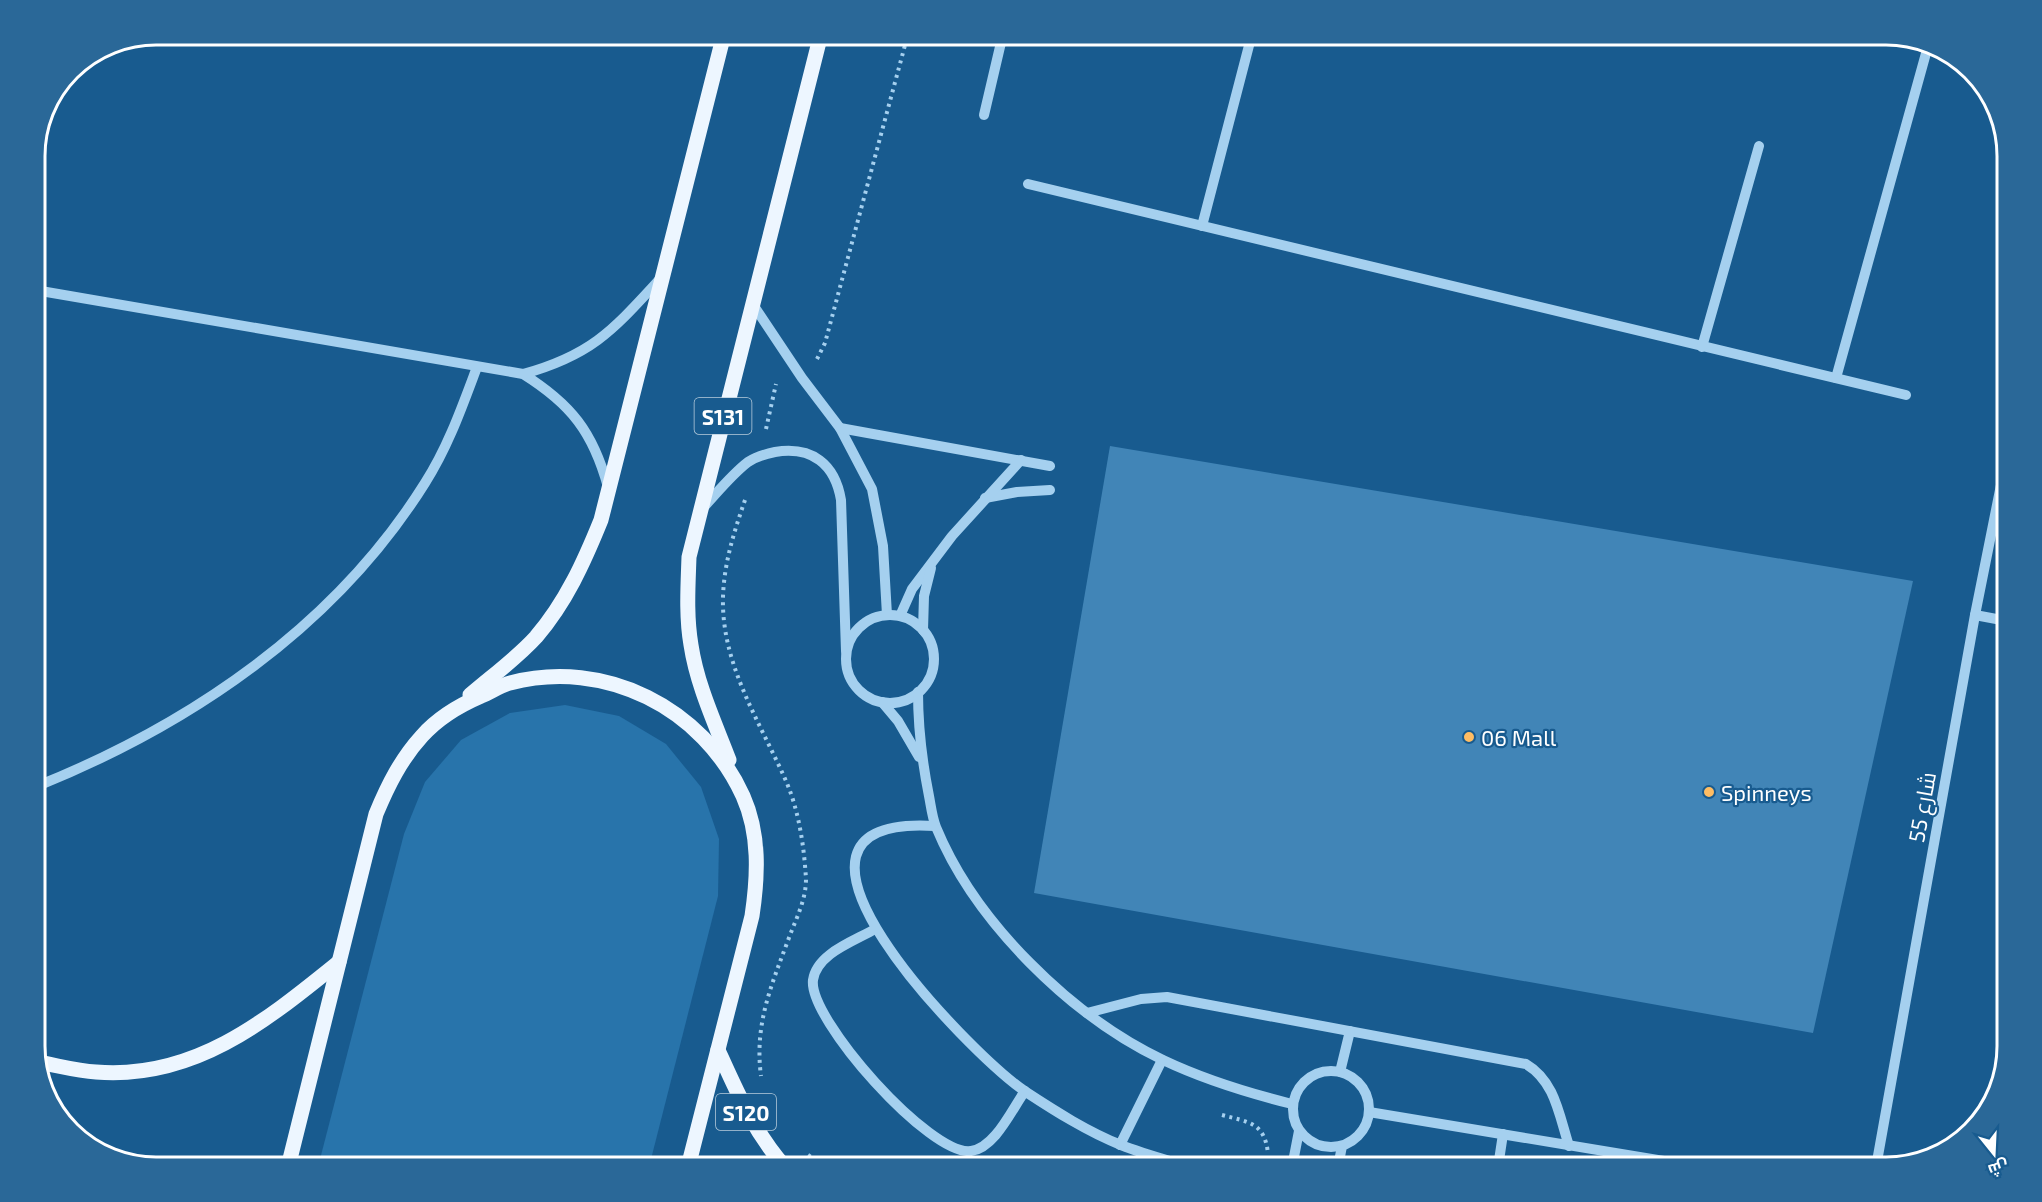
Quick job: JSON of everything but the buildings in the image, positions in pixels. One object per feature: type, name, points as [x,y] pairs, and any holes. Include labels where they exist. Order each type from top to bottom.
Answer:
[{"type":"main road","points":[[290,1157],[376,814],[394,772],[422,735],[534,638],[560,605],[583,565],[601,520],[721,45]]},
{"type":"main road","name":"S131","points":[[743,796],[698,676],[691,645],[687,600],[689,557],[817,45]]},
{"type":"main road","points":[[458,706],[510,683],[566,676],[622,685],[673,710],[714,748],[743,796],[755,835],[758,876],[752,916],[691,1157]]},
{"type":"main road","points":[[47,1064],[96,1072],[145,1071],[191,1058],[236,1039],[264,1021],[339,962]]},
{"type":"main road","name":"S120","points":[[718,1050],[745,1110],[765,1146],[775,1157]]},
{"type":"street","points":[[984,115],[1000,45]]},
{"type":"street","points":[[1202,226],[1249,45]]},
{"type":"street","points":[[1836,378],[1926,52]]},
{"type":"street","points":[[1702,347],[1759,146]]},
{"type":"street","points":[[1028,184],[1906,396]]},
{"type":"street","points":[[523,374],[569,358],[610,333],[661,278]]},
{"type":"street","points":[[45,292],[523,374],[548,390],[570,410],[588,433],[600,459],[608,488]]},
{"type":"street","points":[[752,303],[802,378],[840,428],[872,489],[878,515],[887,615]]},
{"type":"street","points":[[45,783],[90,765],[188,712],[247,672],[339,591],[383,543],[426,482],[454,427],[477,367]]},
{"type":"street","points":[[840,428],[1050,466]]},
{"type":"street","points":[[698,514],[748,462],[760,455],[798,451],[815,457],[829,468],[838,483],[846,651],[850,678],[869,698],[882,702],[895,702],[918,692],[926,684],[934,662],[929,640],[923,630],[900,616],[887,615],[873,618],[860,626],[851,637],[846,651]]},
{"type":"street","points":[[900,616],[912,589],[952,536],[1021,460]]},
{"type":"street","points":[[985,498],[1017,492],[1050,490]]},
{"type":"street","name":"شارع 55","points":[[1878,1157],[1975,615],[1997,505]]},
{"type":"street","points":[[923,630],[924,597],[932,565]]},
{"type":"street","points":[[1975,615],[1997,619]]},
{"type":"street","points":[[918,692],[922,762],[935,825],[958,869],[1009,940],[1050,982],[1087,1013],[1162,1060],[1247,1093],[1292,1104]]},
{"type":"street","points":[[882,702],[897,721],[922,762]]},
{"type":"street","points":[[935,825],[903,826],[887,830],[871,836],[860,849],[854,866],[856,884],[875,929],[948,1022],[1025,1091],[1120,1145],[1158,1157]]},
{"type":"street","points":[[875,929],[829,955],[819,965],[813,978],[813,993],[818,1006],[840,1040],[876,1080],[913,1119],[947,1146],[959,1151],[972,1151],[983,1146],[1025,1091]]},
{"type":"street","points":[[1087,1013],[1141,999],[1167,997],[1526,1064],[1543,1077],[1550,1087],[1569,1146]]},
{"type":"street","points":[[1340,1072],[1350,1031]]},
{"type":"street","points":[[1120,1145],[1162,1060]]},
{"type":"street","points":[[1329,1070],[1340,1072],[1362,1086],[1368,1098],[1369,1112],[1365,1126],[1356,1139],[1342,1146],[1330,1148],[1318,1146],[1299,1131],[1293,1118],[1292,1104],[1295,1094],[1309,1077],[1329,1070]]},
{"type":"street","points":[[1369,1112],[1638,1157]]},
{"type":"street","points":[[1294,1157],[1299,1131]]},
{"type":"street","points":[[1500,1157],[1503,1134]]},
{"type":"street","points":[[1340,1157],[1342,1146]]},
{"type":"path","points":[[760,455],[778,373],[802,378],[817,359],[825,343],[905,45]]},
{"type":"path","points":[[746,496],[727,561],[723,599],[726,629],[747,701],[791,797],[800,827],[806,881],[802,905],[770,990],[758,1034],[758,1052],[764,1084]]},
{"type":"path","points":[[1222,1115],[1252,1123],[1260,1129],[1266,1137],[1267,1157]]},
{"type":"path","points":[[804,1152],[811,1157]]},
{"type":"shaded area","points":[[565,705],[619,716],[666,744],[701,787],[719,839],[718,896],[652,1157],[321,1157],[404,834],[425,782],[461,740],[510,713]]},
{"type":"place","name":"06 Mall","points":[[1469,737]]},
{"type":"place","name":"Spinneys","points":[[1709,792]]}]
